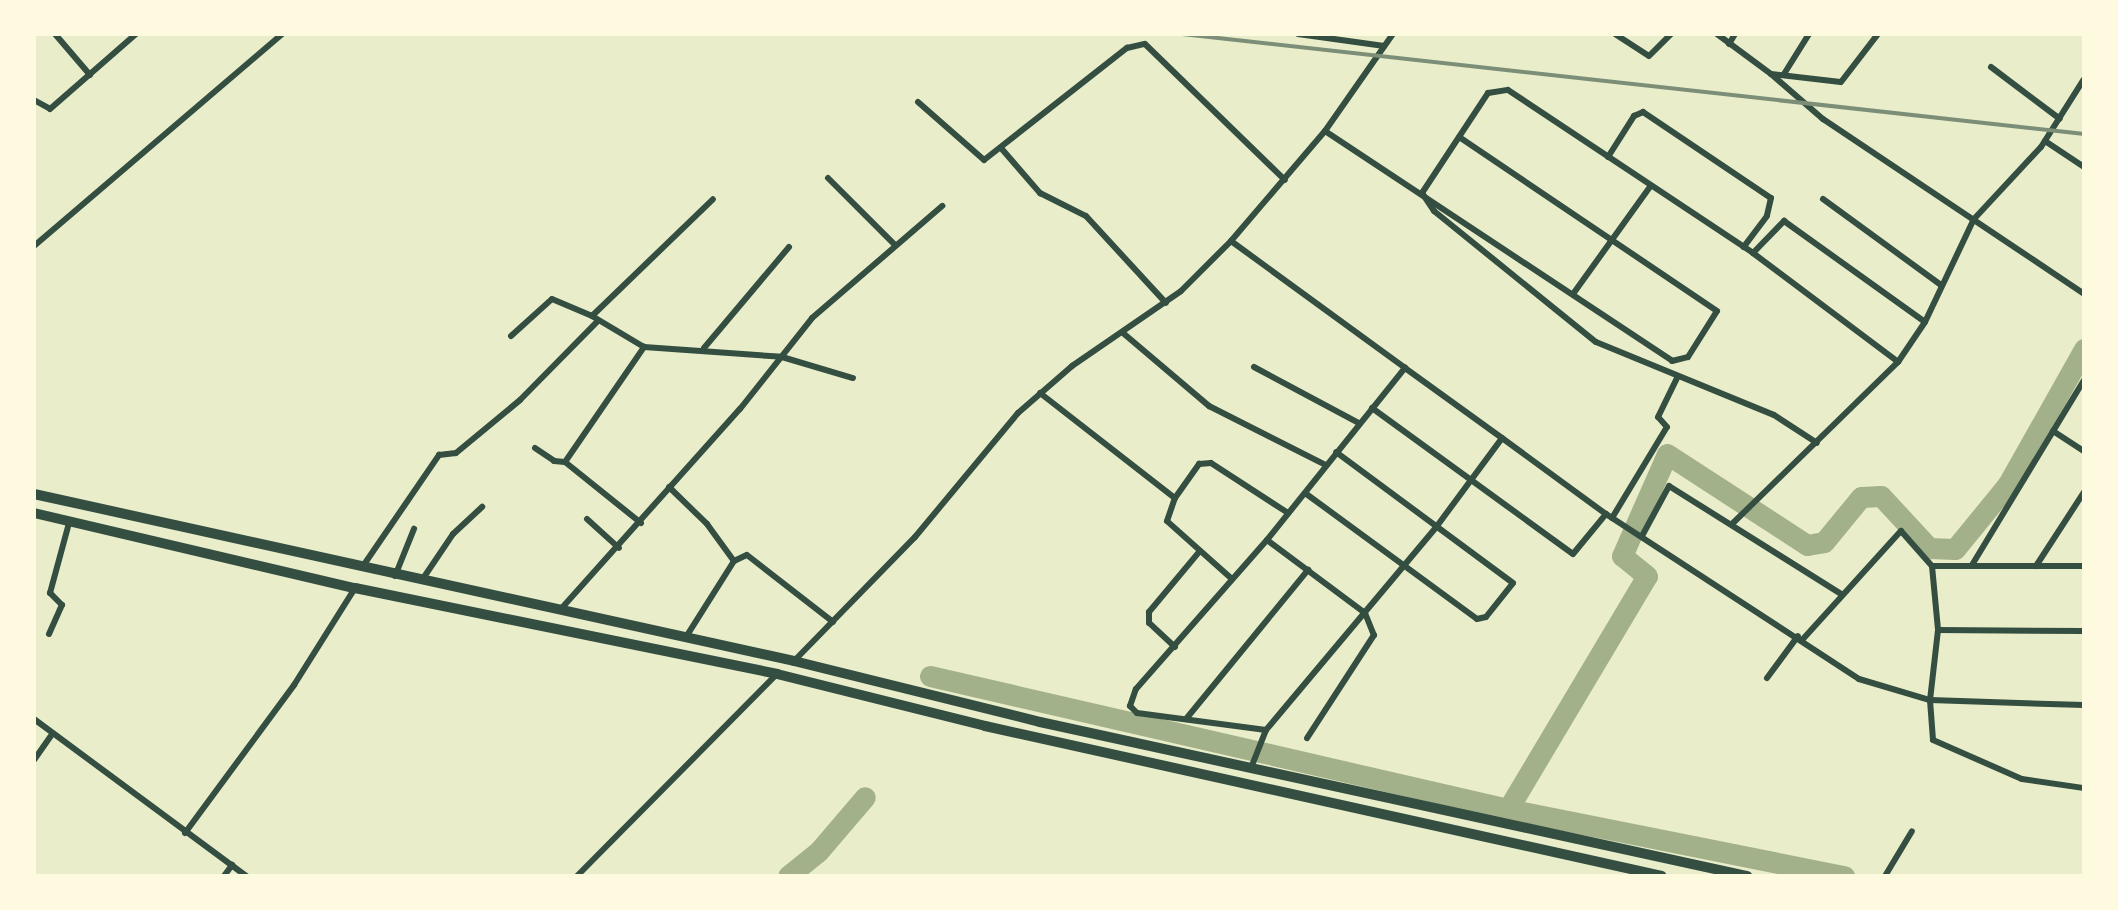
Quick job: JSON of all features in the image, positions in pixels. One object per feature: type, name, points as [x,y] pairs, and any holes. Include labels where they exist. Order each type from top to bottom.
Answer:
[{"type":"highway","points":[[34,494],[395,577],[421,580],[686,637],[794,661],[927,695],[1747,876]]},
{"type":"highway","points":[[34,513],[355,588],[777,674],[931,712],[1662,876]]},
{"type":"street","points":[[55,34],[90,75]]},
{"type":"street","points":[[34,246],[282,34]]},
{"type":"street","points":[[1298,34],[1384,46]]},
{"type":"street","points":[[794,661],[833,622],[1040,393],[1166,303],[1231,241],[1325,131],[1393,34]]},
{"type":"street","points":[[1615,34],[1649,56],[1671,34]]},
{"type":"street","points":[[1717,34],[1771,74],[1823,119],[2084,294]]},
{"type":"street","points":[[1729,44],[1734,34]]},
{"type":"street","points":[[1784,74],[1809,34]]},
{"type":"street","points":[[1771,74],[1844,82],[1878,34]]},
{"type":"street","points":[[34,100],[50,109],[90,75],[130,36]]},
{"type":"street","points":[[918,102],[980,160],[1001,148],[1127,48],[1142,44],[1285,180]]},
{"type":"street","points":[[1991,67],[2060,118]]},
{"type":"street","points":[[1735,521],[1818,443],[1898,362],[1925,322],[1974,219],[2045,141],[2084,79]]},
{"type":"street","points":[[1422,193],[1488,93],[1508,90],[1650,187],[1754,253],[1898,362]]},
{"type":"street","points":[[1608,157],[1634,116],[1643,112],[1771,198],[1767,216],[1744,248]]},
{"type":"street","points":[[1325,131],[1678,362],[1717,317],[1713,308],[1459,137]]},
{"type":"street","points":[[2045,141],[2084,167]]},
{"type":"street","points":[[1001,148],[1040,193],[1086,216],[1166,303]]},
{"type":"street","points":[[828,178],[895,245]]},
{"type":"street","points":[[1573,294],[1650,187]]},
{"type":"street","points":[[1422,193],[1434,212],[1578,330],[1677,378],[1774,415],[1818,443]]},
{"type":"street","points":[[592,316],[713,199]]},
{"type":"street","points":[[1823,199],[1941,285]]},
{"type":"street","points":[[560,611],[641,523],[669,487],[782,357],[812,318],[942,206]]},
{"type":"street","points":[[1754,253],[1784,221],[1925,322]]},
{"type":"street","points":[[1231,241],[1609,516],[1801,638],[1859,680],[1930,700],[2084,705]]},
{"type":"street","points":[[704,348],[789,247]]},
{"type":"street","points":[[511,336],[552,299],[592,316],[644,347],[704,348],[782,357],[853,378]]},
{"type":"street","points":[[361,568],[439,455],[456,453],[520,400],[598,321]]},
{"type":"street","points":[[1123,333],[1209,406],[1326,465]]},
{"type":"street","points":[[565,462],[644,347]]},
{"type":"street","points":[[1254,367],[1359,423]]},
{"type":"street","points":[[1266,730],[1137,713],[1130,706],[1136,689],[1267,540],[1405,368]]},
{"type":"street","points":[[1372,408],[1469,482],[1575,554],[1609,516],[1667,427],[1658,417],[1677,378]]},
{"type":"street","points":[[1972,565],[2083,381]]},
{"type":"street","points":[[1040,393],[1175,498]]},
{"type":"street","points":[[2053,431],[2084,451]]},
{"type":"street","points":[[1252,766],[1266,730],[1437,526],[1502,438]]},
{"type":"street","points":[[535,448],[554,461],[565,462],[641,523]]},
{"type":"street","points":[[1305,493],[1401,568],[1477,619],[1486,617],[1513,580],[1336,452]]},
{"type":"street","points":[[1232,579],[1198,552],[1167,521],[1175,498],[1199,464],[1208,461],[1288,513]]},
{"type":"street","points":[[1640,535],[1669,486],[1735,521],[1841,594]]},
{"type":"street","points":[[669,487],[707,524],[734,561]]},
{"type":"street","points":[[2036,567],[2084,492]]},
{"type":"street","points":[[421,580],[453,534],[482,507]]},
{"type":"street","points":[[587,519],[619,548]]},
{"type":"street","points":[[49,634],[62,605],[50,593],[69,523]]},
{"type":"street","points":[[395,577],[414,529]]},
{"type":"street","points":[[1767,678],[1899,532],[1932,566],[1938,630],[1930,700],[1937,743],[2033,783],[2084,788]]},
{"type":"street","points":[[1267,540],[1365,613],[1374,635],[1369,650],[1307,738]]},
{"type":"street","points":[[1175,647],[1149,623],[1149,612],[1198,552]]},
{"type":"street","points":[[686,637],[734,561],[747,555],[833,622]]},
{"type":"street","points":[[1932,566],[2084,566]]},
{"type":"street","points":[[1186,719],[1308,570]]},
{"type":"street","points":[[185,833],[294,685],[355,588]]},
{"type":"street","points":[[1938,630],[2084,631]]},
{"type":"street","points":[[577,876],[777,674]]},
{"type":"street","points":[[34,719],[51,736],[246,876]]},
{"type":"street","points":[[34,760],[51,736]]},
{"type":"street","points":[[1885,876],[1912,831]]},
{"type":"street","points":[[224,876],[232,864]]},
{"type":"waterway","points":[[1508,809],[1647,576],[1622,556],[1667,454],[1807,545],[1824,542],[1861,497],[1881,496],[1929,548],[1955,549],[2008,484],[2084,349]]},
{"type":"waterway","points":[[930,676],[1508,809],[1844,876]]},
{"type":"waterway","points":[[788,876],[818,852],[865,797]]},
{"type":"railway","points":[[1182,34],[2084,134]]}]
